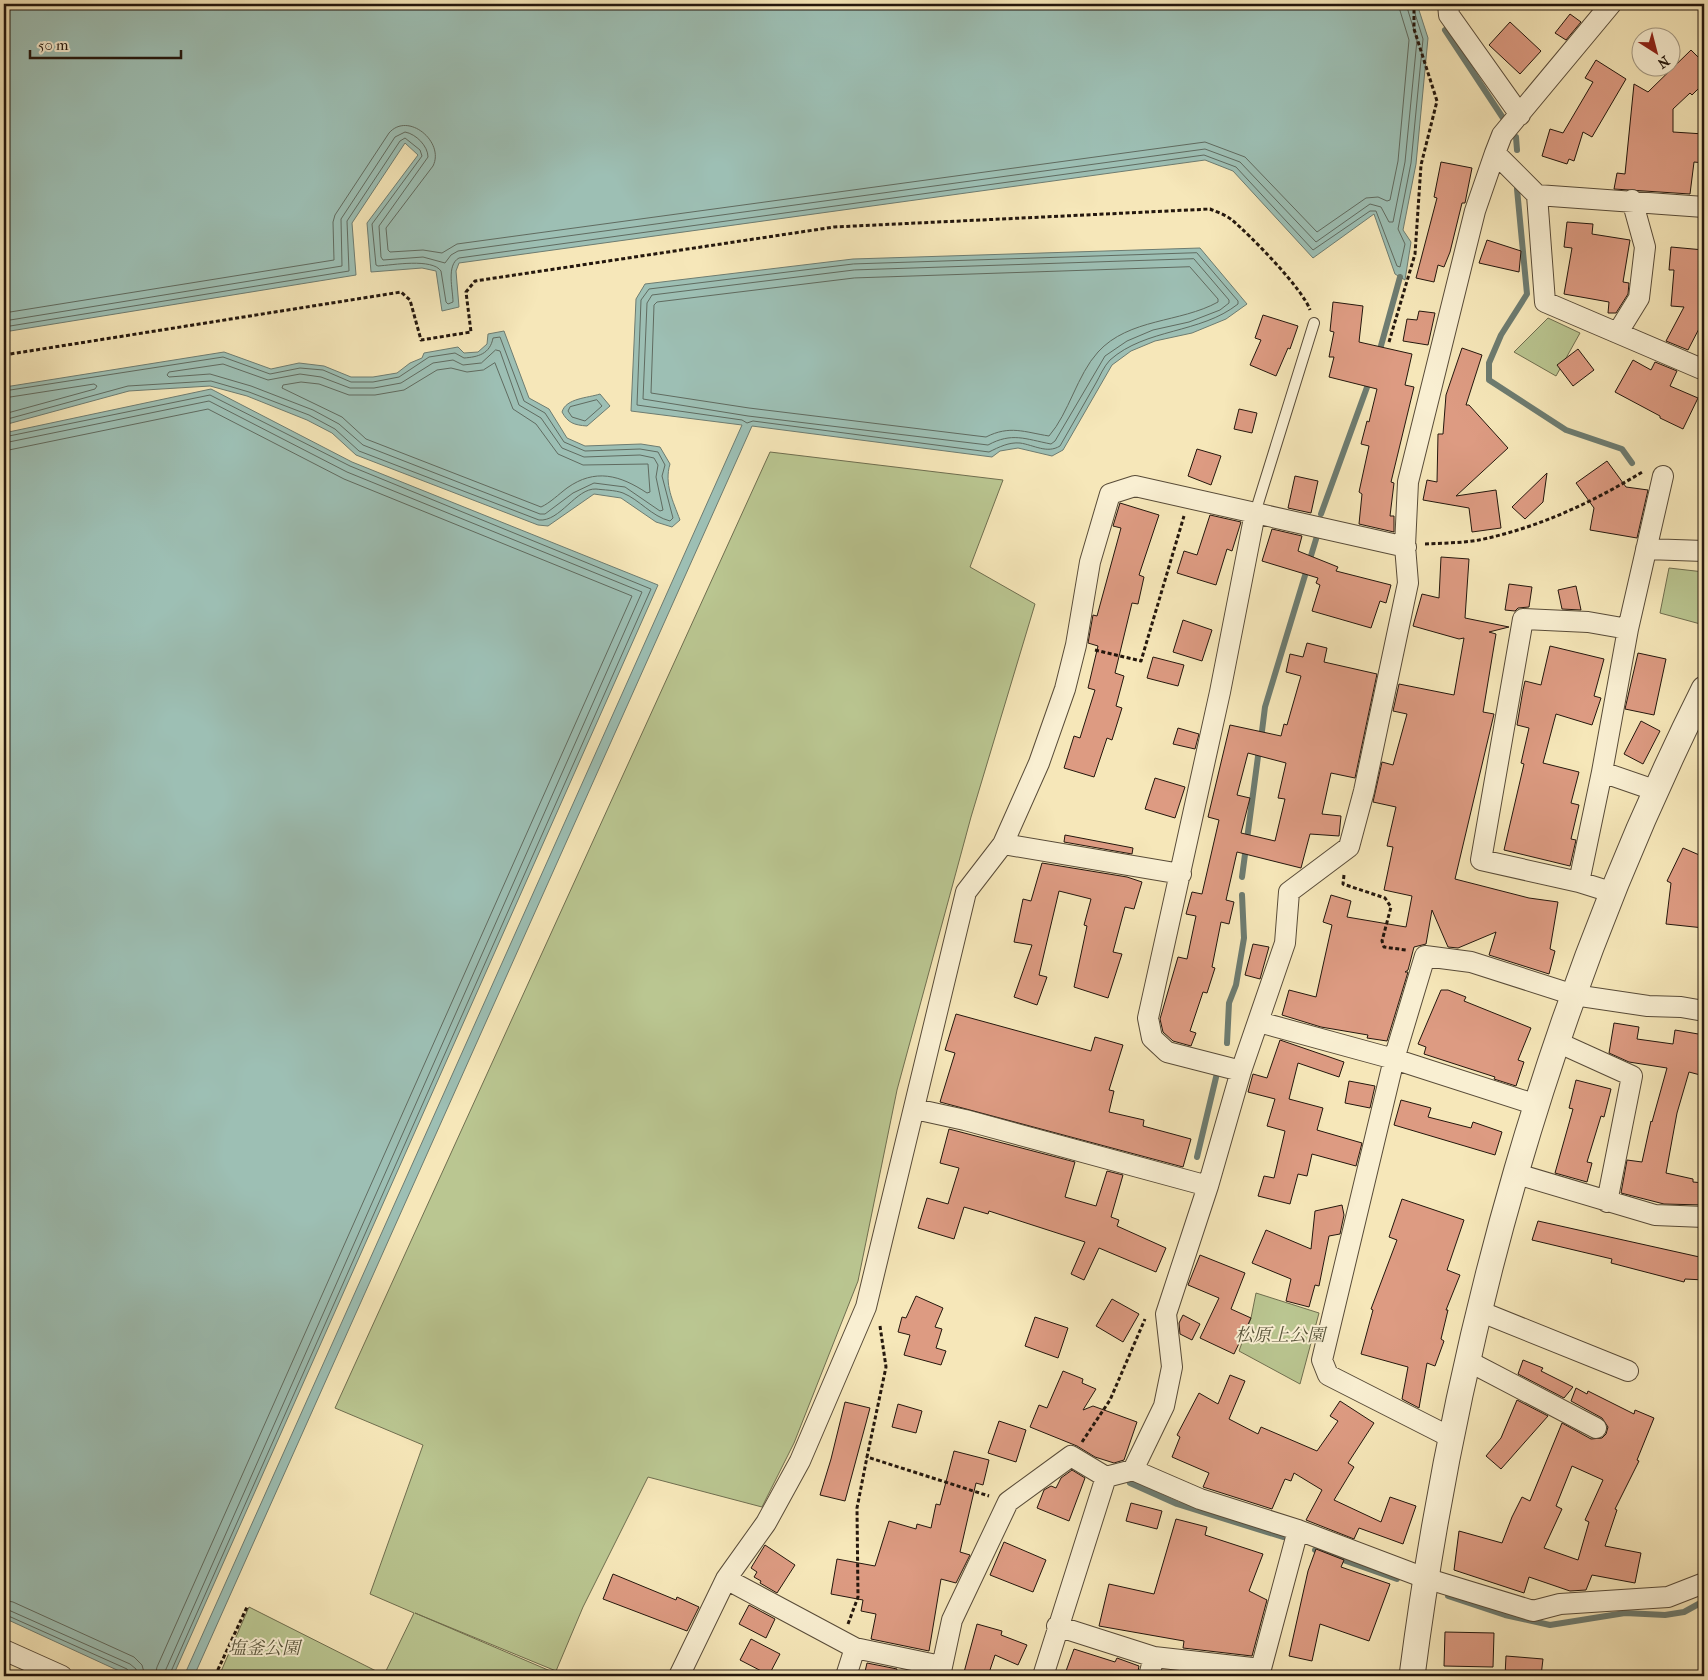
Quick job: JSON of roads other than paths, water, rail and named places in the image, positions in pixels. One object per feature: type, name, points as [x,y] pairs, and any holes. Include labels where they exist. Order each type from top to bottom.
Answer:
[{"type":"street","points":[[1448,4],[1449,15],[1520,115]]},
{"type":"street","points":[[1133,1470],[1164,1406],[1172,1367],[1166,1314],[1208,1186],[1241,1071],[1285,943],[1289,892],[1349,847],[1364,791],[1408,583],[1406,546],[1408,482],[1475,211],[1502,135],[1611,4]]},
{"type":"street","points":[[1495,153],[1537,195],[1545,302],[1704,370]]},
{"type":"street","points":[[1537,195],[1704,206]]},
{"type":"street","points":[[1618,332],[1639,298],[1645,247],[1632,200]]},
{"type":"street","points":[[1579,882],[1602,772],[1628,629],[1663,476]]},
{"type":"street","points":[[679,1676],[726,1579],[766,1523],[800,1461],[866,1307],[966,892],[1003,844],[1039,762],[1065,689],[1076,645],[1090,562],[1110,494],[1135,486],[1406,546]]},
{"type":"street","points":[[1241,1071],[1167,1052],[1152,1038],[1148,1018],[1220,692],[1255,513]]},
{"type":"street","points":[[1646,549],[1704,551]]},
{"type":"street","points":[[1614,893],[1579,882],[1481,860],[1523,619],[1588,622],[1628,629]]},
{"type":"street","points":[[1412,1676],[1425,1578],[1466,1360],[1537,1105],[1574,995],[1614,893],[1657,791],[1703,692]]},
{"type":"street","points":[[1602,772],[1657,791]]},
{"type":"street","points":[[1003,844],[1181,874]]},
{"type":"street","points":[[1450,1437],[1328,1375],[1322,1360],[1394,1059],[1425,956],[1471,962],[1574,995],[1648,1006],[1681,1007],[1704,1011]]},
{"type":"street","points":[[1259,1022],[1394,1059],[1537,1105]]},
{"type":"street","points":[[1557,1042],[1632,1076],[1608,1202]]},
{"type":"street","points":[[915,1110],[965,1120],[1208,1186]]},
{"type":"street","points":[[1517,1174],[1608,1202],[1655,1214],[1704,1217]]},
{"type":"street","points":[[1479,1311],[1628,1371]]},
{"type":"street","points":[[1466,1360],[1596,1428]]},
{"type":"street","points":[[726,1579],[848,1644],[941,1671],[952,1620],[1008,1502],[1070,1456],[1106,1476],[1133,1470],[1200,1499],[1298,1530],[1425,1578],[1533,1612],[1560,1604],[1668,1597],[1704,1583]]},
{"type":"street","points":[[1043,1676],[1057,1626],[1106,1476]]},
{"type":"street","points":[[1057,1626],[1154,1657],[1260,1673],[1298,1530]]},
{"type":"street","points":[[846,1676],[848,1644]]},
{"type":"street","points":[[4,1650],[62,1676]]},
{"type":"street","points":[[1149,1676],[1154,1657]]},
{"type":"lane","points":[[1255,513],[1314,323]]},
{"type":"water","points":[[4,4],[1417,4],[1428,38],[1416,164],[1403,230],[1411,242],[1405,280],[1395,274],[1374,214],[1313,258],[1233,171],[1205,160],[459,263],[456,271],[459,307],[442,311],[436,271],[422,268],[371,272],[367,223],[418,155],[405,143],[352,223],[356,275],[4,332]]},
{"type":"water","points":[[1200,248],[1247,304],[1226,319],[1192,333],[1155,341],[1131,351],[1112,365],[1063,450],[1052,456],[1018,448],[1000,451],[992,457],[752,426],[194,1676],[184,1676],[742,425],[631,411],[636,299],[645,284],[853,259]]},
{"type":"water","points":[[504,331],[529,398],[549,409],[567,438],[585,446],[641,444],[660,447],[670,464],[668,471],[669,485],[680,520],[672,527],[656,522],[621,498],[594,494],[548,526],[538,525],[356,455],[332,433],[307,420],[247,396],[210,386],[129,391],[4,425],[5,387],[224,352],[271,369],[299,363],[324,366],[351,377],[373,377],[397,373],[410,363],[422,358],[424,353],[458,347],[464,353],[478,352],[487,344],[488,334]]},
{"type":"water","points":[[211,389],[352,462],[658,585],[173,1676],[130,1676],[4,1618],[4,433]]},
{"type":"water","points":[[600,394],[610,406],[587,426],[572,423],[562,412],[564,407],[573,401]]},
{"type":"waterway","points":[[1445,30],[1503,118]]},
{"type":"waterway","points":[[1516,137],[1517,150]]},
{"type":"waterway","points":[[1517,189],[1527,294],[1501,335],[1489,363],[1489,380],[1566,430],[1622,449],[1632,463]]},
{"type":"waterway","points":[[1379,353],[1400,277]]},
{"type":"waterway","points":[[1321,514],[1370,379]]},
{"type":"waterway","points":[[1261,739],[1265,707],[1317,536]]},
{"type":"waterway","points":[[1242,877],[1259,749]]},
{"type":"waterway","points":[[1227,1043],[1229,1003],[1236,985],[1244,938],[1242,895]]},
{"type":"waterway","points":[[1197,1157],[1218,1069]]},
{"type":"waterway","points":[[1130,1483],[1177,1504],[1283,1537]]},
{"type":"waterway","points":[[1315,1550],[1397,1579]]},
{"type":"waterway","points":[[1448,1596],[1505,1615],[1550,1625],[1625,1613],[1665,1615],[1684,1612],[1704,1601]]},
{"type":"park label","name":"松原上公園","points":[[1280,1335]]},
{"type":"park label","name":"塩釜公園","points":[[264,1648]]}]
